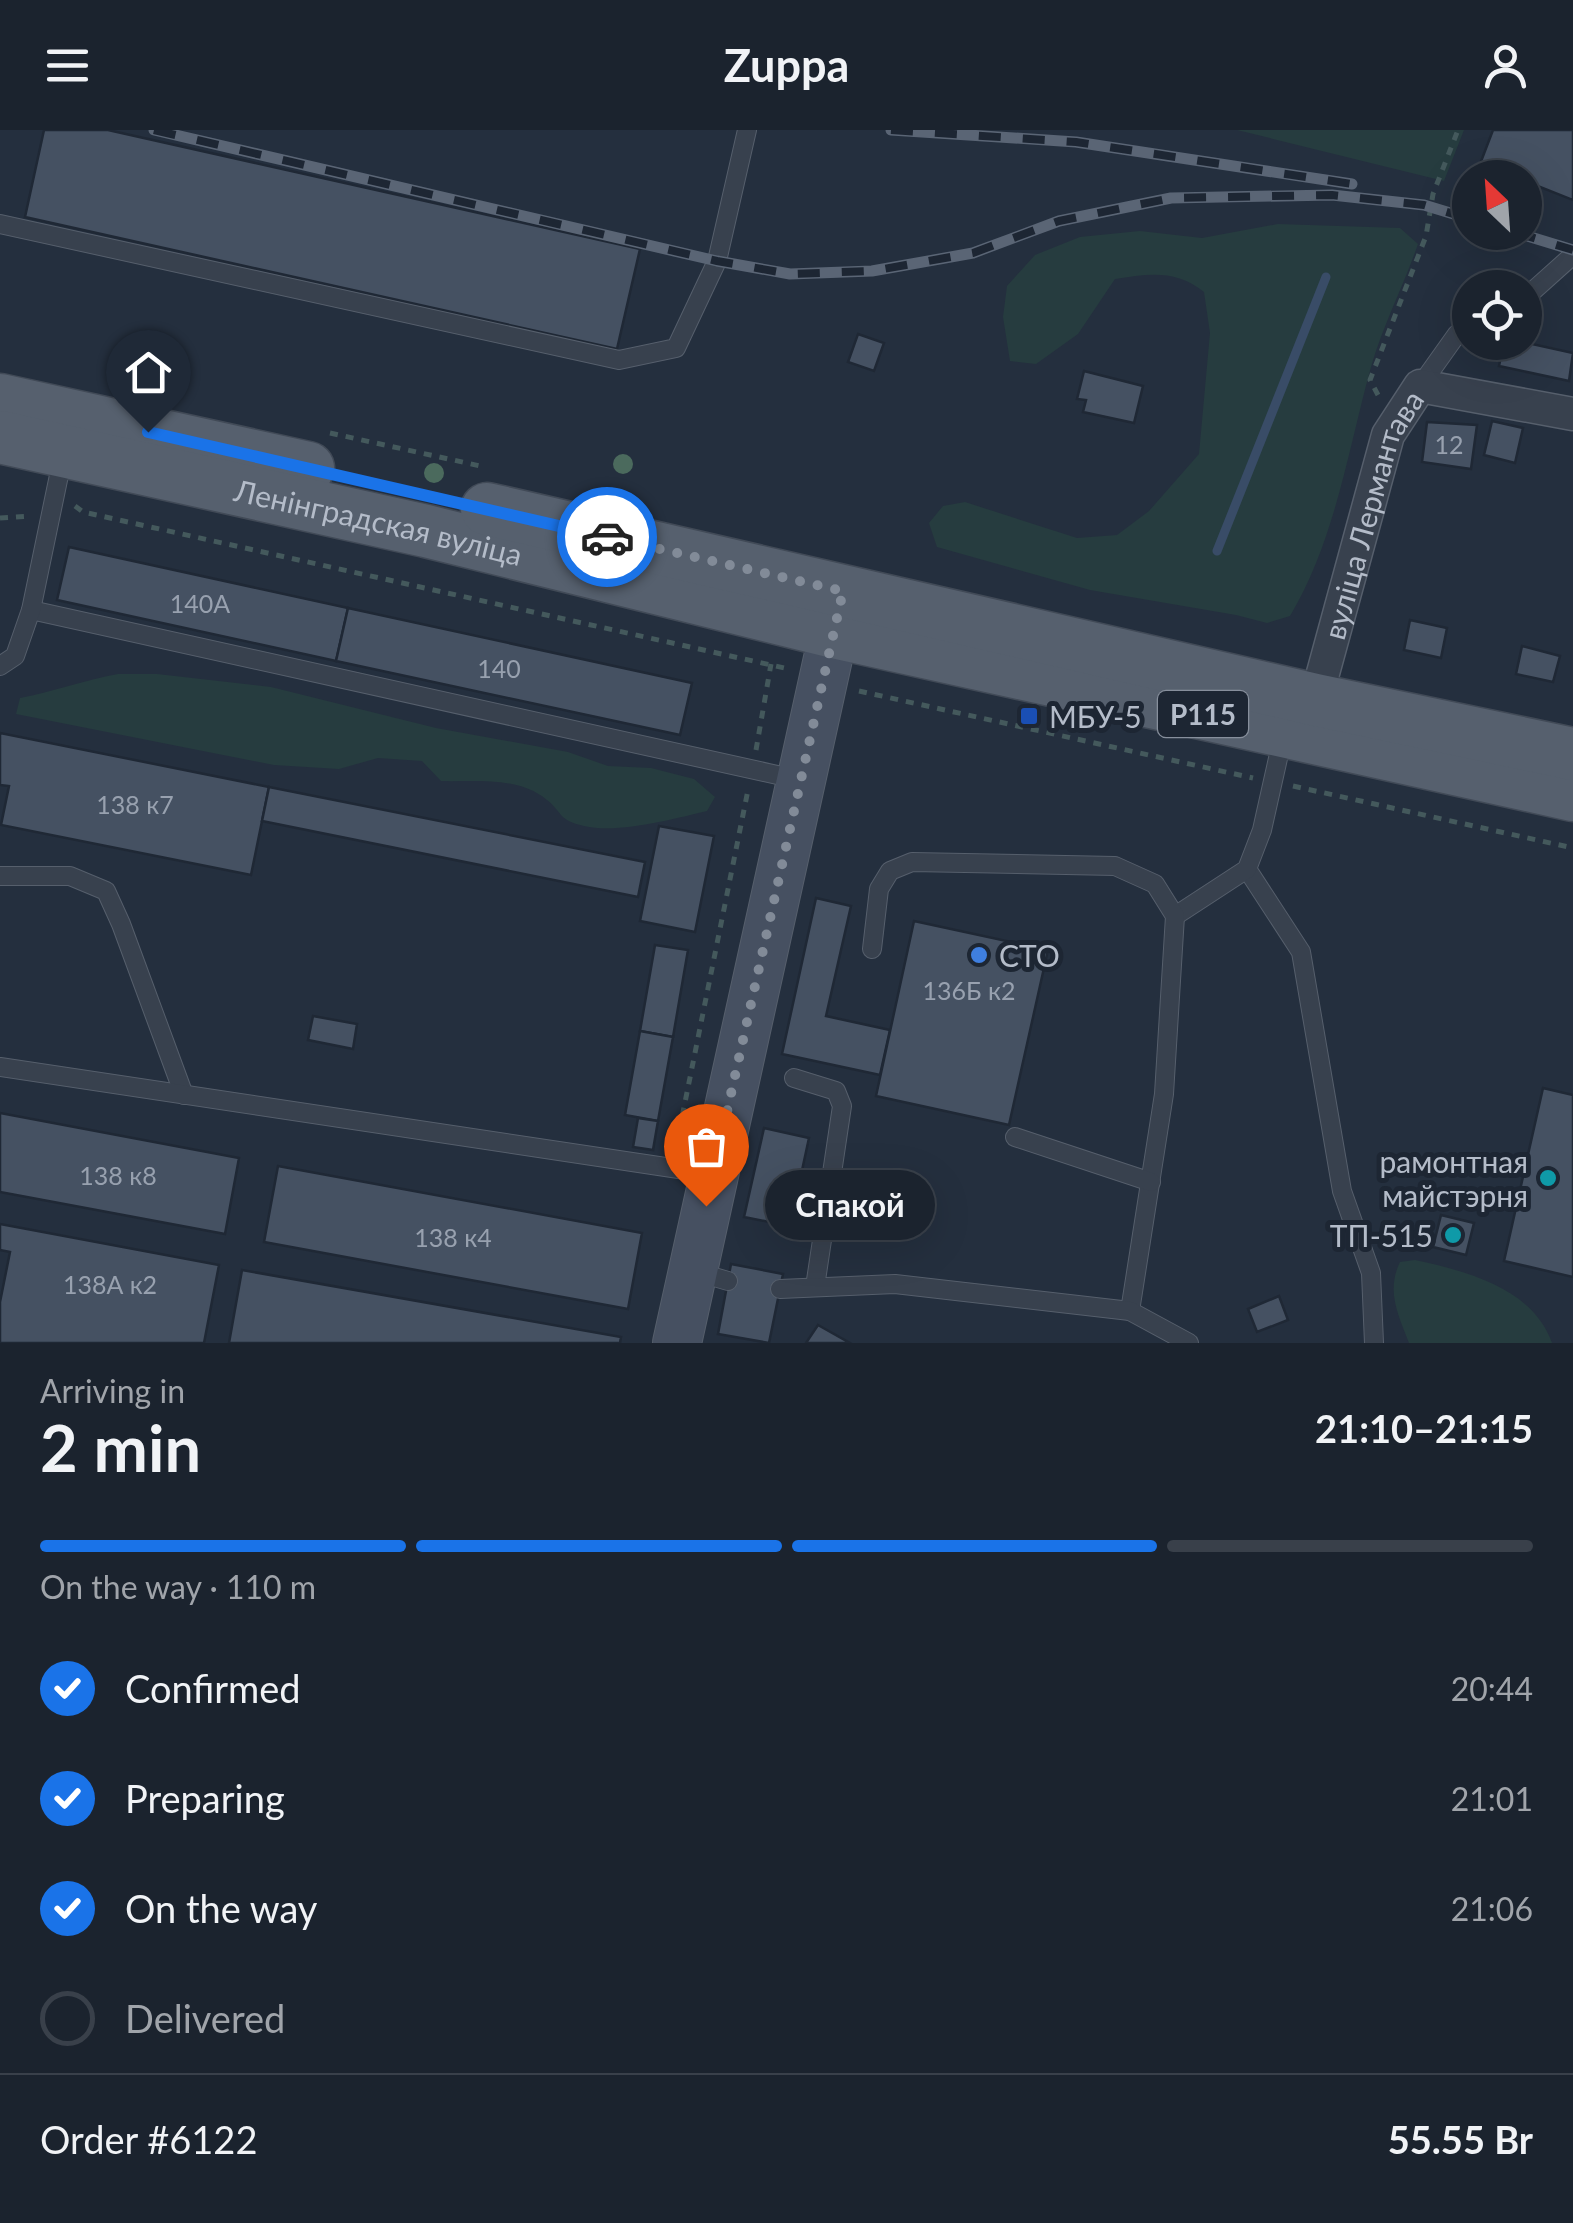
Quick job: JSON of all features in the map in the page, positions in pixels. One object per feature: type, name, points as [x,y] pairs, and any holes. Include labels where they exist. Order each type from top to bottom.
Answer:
[{"type":"main road","name":"Ленінградская вуліца","points":[[0,400],[63,452]]},
{"type":"main road","name":"Ленінградская вуліца","points":[[0,437],[426,531],[838,611],[1302,722],[1573,796]]},
{"type":"main road","points":[[676,1343],[710,1276],[692,1171],[801,780],[838,611]]},
{"type":"main road","name":"Ленінградская вуліца","points":[[1302,722],[1573,754]]},
{"type":"street","name":"вуліца Лермантава","points":[[1302,722],[1388,436],[1420,386],[1573,414]]},
{"type":"lane","points":[[0,224],[619,360],[676,348],[716,261],[747,130]]},
{"type":"lane","points":[[1542,283],[1573,256]]},
{"type":"lane","points":[[1420,386],[1452,341]]},
{"type":"lane","points":[[0,666],[15,656],[31,610],[63,452]]},
{"type":"lane","points":[[31,610],[801,780]]},
{"type":"lane","points":[[1175,916],[1247,870],[1262,830],[1273,782],[1302,722]]},
{"type":"lane","points":[[872,948],[879,890],[890,872],[912,862],[1115,866],[1155,884],[1175,916],[1164,1094],[1130,1311]]},
{"type":"lane","points":[[1247,870],[1301,952],[1342,1190],[1371,1272],[1374,1343]]},
{"type":"lane","points":[[0,876],[70,876],[106,890],[184,1094]]},
{"type":"lane","points":[[0,1067],[692,1171]]},
{"type":"lane","points":[[794,1078],[836,1091],[842,1106],[815,1288]]},
{"type":"lane","points":[[1015,1137],[1151,1182]]},
{"type":"lane","points":[[780,1289],[896,1284],[1130,1311],[1189,1343]]},
{"type":"path","points":[[1394,427],[1370,380],[1426,236],[1432,194],[1458,130]]},
{"type":"path","points":[[63,452],[82,512],[794,670]]},
{"type":"path","points":[[692,1171],[752,769],[772,664]]},
{"type":"path","points":[[846,688],[1573,848]]},
{"type":"green space","points":[[1237,130],[1464,130],[1444,181]]},
{"type":"green space","points":[[1278,224],[1400,228],[1418,244],[1376,351],[1329,526],[1290,616],[1267,623],[1090,590],[937,547],[929,523],[943,506],[965,502],[1077,538],[1117,535],[1149,511],[1199,454],[1210,333],[1204,292],[1172,276],[1115,279],[1078,334],[1036,364],[1010,361],[1003,317],[1007,286],[1035,255],[1080,237],[1140,231],[1202,238]]},
{"type":"green space","points":[[118,674],[157,674],[271,687],[436,728],[568,752],[608,766],[651,768],[694,779],[715,797],[707,811],[646,824],[598,828],[569,821],[547,800],[523,787],[496,782],[441,781],[422,761],[378,758],[339,769],[274,765],[16,714],[20,698]]},
{"type":"green space","points":[[1415,1260],[1476,1277],[1514,1295],[1543,1324],[1552,1343],[1409,1343],[1395,1302],[1394,1283],[1400,1262]]},
{"type":"building","points":[[44,130],[108,130],[640,249],[617,349],[25,217]]},
{"type":"building","points":[[1493,130],[1573,130],[1573,200],[1542,188],[1542,160],[1482,160]]},
{"type":"building","points":[[858,334],[884,343],[874,371],[848,362]]},
{"type":"building","points":[[1542,346],[1573,353],[1569,381],[1499,366],[1500,360],[1542,360]]},
{"type":"building","points":[[1084,371],[1143,386],[1134,423],[1083,412],[1086,400],[1077,399]]},
{"type":"building","points":[[1492,421],[1523,428],[1515,463],[1484,455]]},
{"type":"building","points":[[1427,422],[1477,425],[1471,469],[1422,462]]},
{"type":"building","points":[[69,547],[348,608],[336,661],[57,600]]},
{"type":"building","points":[[348,608],[692,683],[680,735],[336,661]]},
{"type":"building","points":[[1410,620],[1447,628],[1441,658],[1404,650]]},
{"type":"building","points":[[1522,646],[1560,656],[1553,682],[1516,674]]},
{"type":"building","points":[[0,733],[269,787],[251,875],[1,825],[9,786],[0,785]]},
{"type":"building","points":[[269,787],[645,862],[638,897],[262,821]]},
{"type":"building","points":[[659,826],[714,836],[695,932],[640,921]]},
{"type":"building","points":[[816,898],[851,906],[826,1016],[890,1030],[880,1075],[782,1054]]},
{"type":"building","points":[[914,921],[1048,950],[1009,1125],[876,1096]]},
{"type":"building","points":[[655,945],[688,950],[673,1037],[640,1031]]},
{"type":"building","points":[[313,1016],[357,1024],[353,1049],[308,1040]]},
{"type":"building","points":[[640,1031],[673,1037],[658,1121],[625,1115]]},
{"type":"building","name":"рамонтная майстэрня","points":[[1543,1088],[1573,1095],[1573,1277],[1504,1261]]},
{"type":"building","points":[[0,1113],[239,1158],[225,1234],[0,1192]]},
{"type":"building","points":[[638,1118],[658,1121],[653,1150],[633,1147]]},
{"type":"building","points":[[764,1128],[809,1138],[790,1226],[744,1217]]},
{"type":"building","points":[[278,1166],[642,1233],[628,1309],[264,1242]]},
{"type":"building","name":"ТП-515","points":[[1441,1215],[1474,1223],[1466,1255],[1433,1247]]},
{"type":"building","points":[[0,1224],[219,1265],[204,1343],[0,1343],[0,1302],[10,1252],[0,1250]]},
{"type":"building","points":[[731,1264],[783,1274],[769,1343],[718,1334]]},
{"type":"building","points":[[242,1270],[621,1337],[620,1343],[229,1343]]},
{"type":"building","points":[[1279,1296],[1288,1320],[1257,1332],[1248,1309]]},
{"type":"building","points":[[818,1325],[850,1343],[806,1343]]},
{"type":"waterway","points":[[1217,551],[1326,277]]},
{"type":"railway","points":[[154,130],[717,261],[790,274],[872,271],[973,253],[1059,221],[1171,198],[1332,195],[1424,205],[1452,214]]},
{"type":"railway","points":[[891,130],[1076,142],[1352,184]]},
{"type":"railway","points":[[1542,241],[1573,250]]},
{"type":"way so far","points":[[607,537],[843,591],[706,1206]]},
{"type":"place","name":"МБУ-5","points":[[1029,716]]},
{"type":"place","name":"СТО","points":[[979,955]]},
{"type":"place","name":"рамонтная майстэрня","points":[[1548,1178]]},
{"type":"place","name":"Спакой","points":[[706,1206]]},
{"type":"place","name":"ТП-515","points":[[1453,1235]]},
{"type":"route","points":[[148,432],[607,537]]}]
